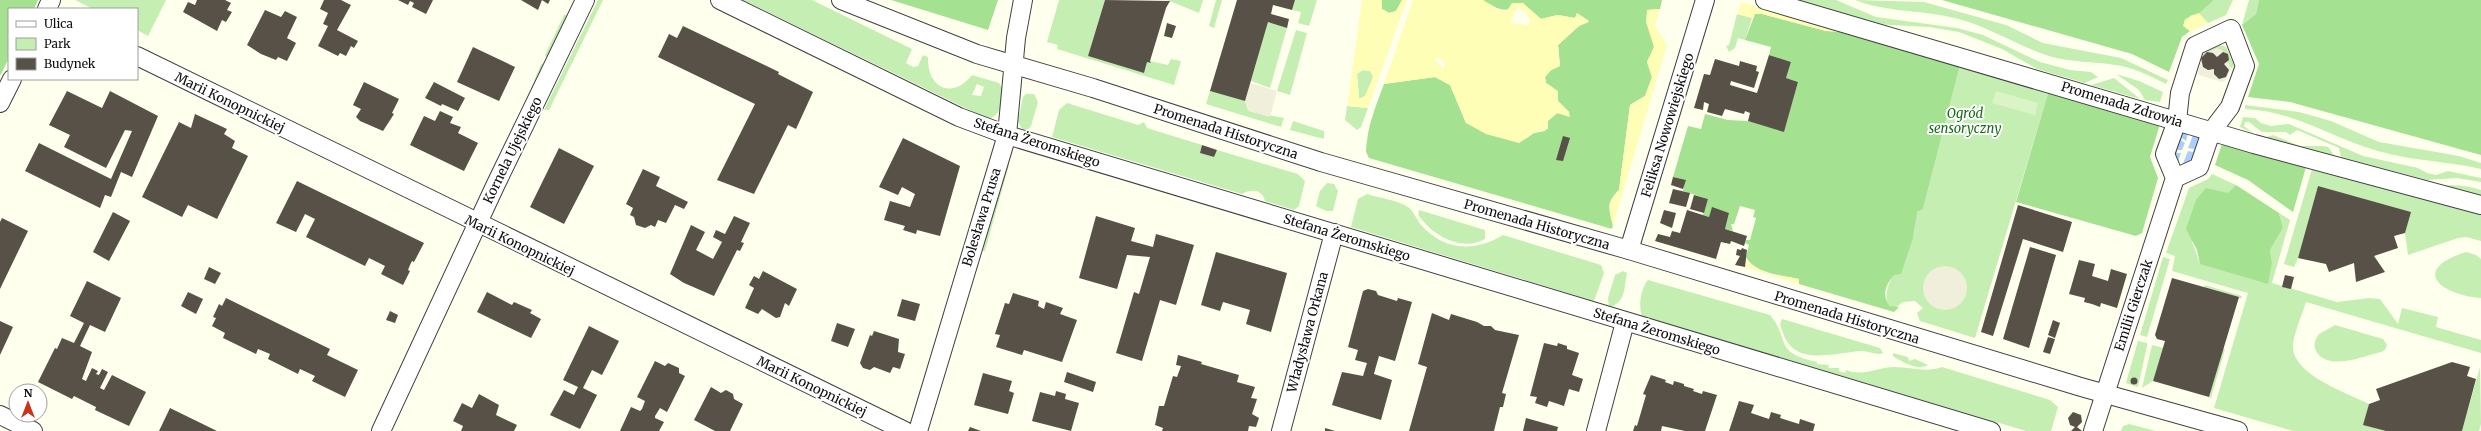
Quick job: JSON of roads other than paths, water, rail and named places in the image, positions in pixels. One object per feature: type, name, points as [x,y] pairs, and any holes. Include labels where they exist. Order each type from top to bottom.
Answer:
[{"type":"street","name":"Kornela Ujejskiego","points":[[381,431],[477,224],[585,0]]},
{"type":"street","name":"Stefana Żeromskiego","points":[[720,0],[959,117],[1007,135],[1991,431]]},
{"type":"street","name":"Promenada Historyczna","points":[[841,0],[977,54],[1351,172],[1629,250],[2105,393],[2238,431]]},
{"type":"street","name":"Bolesława Prusa","points":[[918,431],[1007,135],[1016,38],[1024,0]]},
{"type":"street","name":"Feliksa Nowowiejskiego","points":[[1629,250],[1705,0]]},
{"type":"street","name":"Promenada Zdrowia","points":[[1765,0],[2211,132],[2481,205]]},
{"type":"street","points":[[2231,30],[2244,66],[2230,107],[2211,132],[2199,167],[2175,178],[2165,154],[2177,121],[2180,93],[2195,46],[2231,30]]},
{"type":"street","name":"Marii Konopnickiej","points":[[138,56],[477,224],[905,431]]},
{"type":"street","points":[[0,103],[12,80]]},
{"type":"street","name":"Emilii Gierczak","points":[[2093,431],[2175,178]]},
{"type":"street","name":"Władysława Orkana","points":[[1281,431],[1334,233]]},
{"type":"street","points":[[1596,431],[1625,322]]},
{"type":"street","points":[[0,415],[33,431]]},
{"type":"water","points":[[2180,131],[2201,138],[2193,162],[2182,166],[2177,165],[2172,154]]},
{"type":"park label","name":"Ogród sensoryczny","points":[[1965,120]]}]
